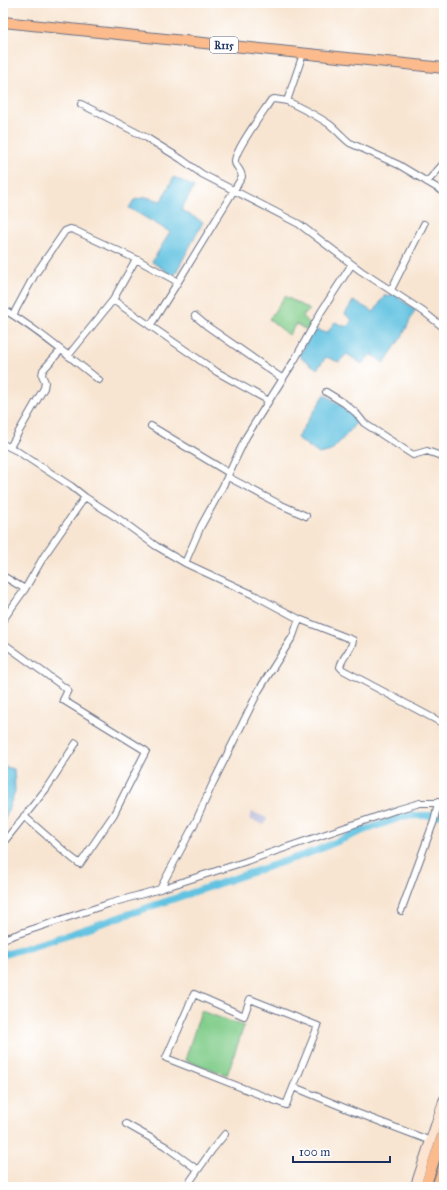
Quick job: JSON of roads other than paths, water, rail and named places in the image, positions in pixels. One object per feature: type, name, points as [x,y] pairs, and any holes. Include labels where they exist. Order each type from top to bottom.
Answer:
[{"type":"main road","name":"R115","points":[[3,22],[444,68]]},
{"type":"main road","points":[[425,1187],[444,1131]]},
{"type":"main road","points":[[437,1187],[444,1166]]},
{"type":"street","points":[[287,101],[303,54]]},
{"type":"street","points":[[150,326],[242,177],[240,170],[234,162],[236,157],[247,137],[271,100],[274,98],[287,101],[298,106],[327,123],[350,143],[399,165],[444,192]]},
{"type":"street","points":[[81,104],[147,138],[180,158],[202,174],[299,224],[352,264],[424,312],[444,328]]},
{"type":"street","points":[[427,182],[444,163]]},
{"type":"street","points":[[391,290],[424,224]]},
{"type":"street","points":[[13,315],[34,276],[65,231],[70,229],[136,259],[178,282]]},
{"type":"street","points":[[68,356],[113,300],[136,259]]},
{"type":"street","points":[[185,563],[201,526],[229,475],[246,437],[294,361],[321,312],[352,264]]},
{"type":"street","points":[[113,300],[217,372],[269,401]]},
{"type":"street","points":[[3,309],[61,350],[99,380]]},
{"type":"street","points":[[195,316],[283,379]]},
{"type":"street","points":[[10,447],[44,388],[45,382],[42,375],[43,370],[61,350]]},
{"type":"street","points":[[326,392],[344,403],[356,413],[364,424],[413,455],[427,451],[444,457]]},
{"type":"street","points":[[151,426],[229,475],[306,516]]},
{"type":"street","points":[[3,444],[71,486],[156,546],[185,563],[256,596],[299,619],[353,640],[341,662],[340,667],[343,670],[444,724]]},
{"type":"street","points":[[3,620],[25,589],[44,556],[85,497]]},
{"type":"street","points":[[3,576],[25,589]]},
{"type":"street","points":[[160,889],[196,821],[259,690],[292,636],[299,619]]},
{"type":"street","points":[[3,643],[68,690],[63,700],[146,751],[114,814],[80,864],[24,816]]},
{"type":"street","points":[[3,843],[46,789],[76,743]]},
{"type":"street","points":[[3,939],[108,904],[244,862],[396,810],[420,803],[440,803],[401,911]]},
{"type":"street","points":[[194,994],[244,1016],[250,999],[318,1026],[294,1087],[286,1105],[166,1058],[194,994]]},
{"type":"street","points":[[294,1087],[430,1141]]},
{"type":"street","points":[[415,1187],[444,1100]]},
{"type":"street","points":[[126,1124],[165,1146],[198,1170]]},
{"type":"street","points":[[186,1187],[225,1134]]},
{"type":"water","points":[[174,177],[194,187],[181,210],[203,222],[174,276],[152,262],[170,232],[129,208],[134,200],[146,197],[161,201]]},
{"type":"water","points":[[393,293],[415,310],[403,335],[384,363],[371,354],[362,364],[347,354],[339,362],[326,357],[317,369],[299,356],[313,329],[327,333],[335,322],[347,327],[352,320],[345,314],[353,301],[374,312],[385,295],[389,297]]},
{"type":"water","points":[[325,394],[359,419],[331,451],[319,454],[297,438]]},
{"type":"water","points":[[3,766],[14,769],[15,791],[3,824]]},
{"type":"waterway","points":[[3,955],[70,934],[315,851],[362,831],[405,816],[444,815]]}]
